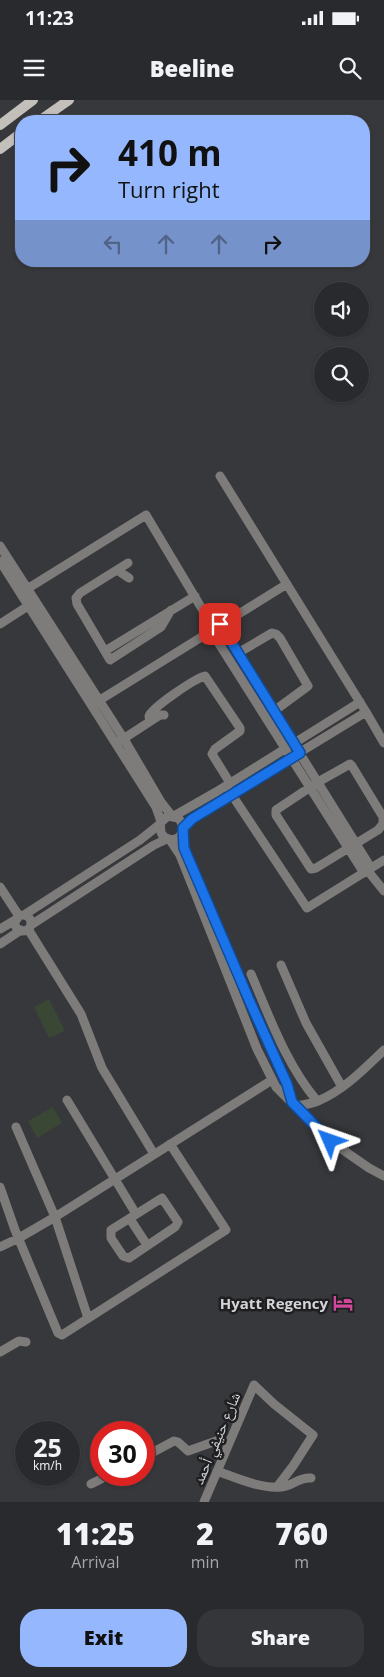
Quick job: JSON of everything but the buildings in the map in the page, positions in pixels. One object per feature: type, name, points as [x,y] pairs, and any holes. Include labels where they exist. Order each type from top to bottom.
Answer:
[{"type":"main road","points":[[0,125],[33,100]]},
{"type":"main road","points":[[48,115],[69,100]]},
{"type":"main road","points":[[0,149],[15,138]]},
{"type":"street","points":[[220,476],[384,743]]},
{"type":"street","points":[[27,589],[146,515],[291,758],[310,788],[353,846]]},
{"type":"street","points":[[0,546],[95,704]]},
{"type":"street","points":[[0,561],[4,576],[28,606],[161,802],[173,816],[181,821],[187,855],[246,994],[287,1084],[293,1104]]},
{"type":"street","points":[[128,563],[80,593],[76,598],[77,604],[105,650],[195,596]]},
{"type":"street","points":[[117,570],[129,578]]},
{"type":"street","points":[[95,704],[287,584]]},
{"type":"street","points":[[0,624],[28,606]]},
{"type":"street","points":[[215,628],[238,653],[318,782],[353,846],[384,891]]},
{"type":"street","points":[[238,653],[272,633],[280,638],[308,686],[274,711]]},
{"type":"street","points":[[150,721],[150,712],[160,704],[204,676],[209,680],[240,728],[240,731],[215,749],[212,754],[232,795],[306,908],[384,860]]},
{"type":"street","points":[[0,929],[140,840],[166,817],[173,816],[228,785],[360,702]]},
{"type":"street","points":[[0,944],[154,845],[169,839],[178,838],[197,816],[366,712]]},
{"type":"street","points":[[120,742],[150,721],[160,715],[164,715]]},
{"type":"street","points":[[120,742],[156,808],[161,823],[160,831],[169,839],[180,855],[245,1019],[279,1092],[330,1141],[384,1176]]},
{"type":"street","points":[[350,764],[383,817],[381,827],[316,868],[311,868],[276,815],[278,808],[310,788],[350,764]]},
{"type":"street","points":[[0,888],[20,917],[30,920],[26,928]]},
{"type":"street","points":[[20,917],[16,925],[26,928],[81,1014],[102,1068],[154,1154]]},
{"type":"street","points":[[281,965],[306,1023],[342,1087]]},
{"type":"street","points":[[251,974],[289,1060],[317,1102]]},
{"type":"street","points":[[293,1104],[317,1102],[356,1077],[384,1050]]},
{"type":"street","points":[[0,1247],[55,1217],[272,1080]]},
{"type":"street","points":[[67,1100],[114,1179],[147,1245]]},
{"type":"street","points":[[16,1127],[55,1217],[88,1318]]},
{"type":"street","points":[[0,1187],[58,1333],[62,1335],[226,1230],[170,1144]]},
{"type":"street","points":[[162,1198],[178,1222],[175,1227],[147,1245],[129,1258],[123,1256],[111,1238],[111,1230],[162,1198]]},
{"type":"street","points":[[0,1352],[19,1341],[26,1342]]},
{"type":"street","name":"شارع حنيفي أحمد","points":[[204,1502],[254,1385],[274,1404],[313,1435],[277,1487]]},
{"type":"street","points":[[155,1452],[174,1442],[178,1442],[188,1451],[219,1440],[229,1443]]},
{"type":"street","points":[[217,1471],[253,1484],[277,1487],[288,1486],[300,1479],[311,1478]]},
{"type":"green space","points":[[49,999],[65,1031],[49,1038],[34,1007]]},
{"type":"green space","points":[[53,1107],[62,1123],[37,1138],[28,1121]]},
{"type":"place","name":"Hyatt Regency","points":[[343,1303]]},
{"type":"route","points":[[220,624],[300,753],[192,819],[183,828],[184,848],[287,1084],[292,1102],[330,1141]]}]
